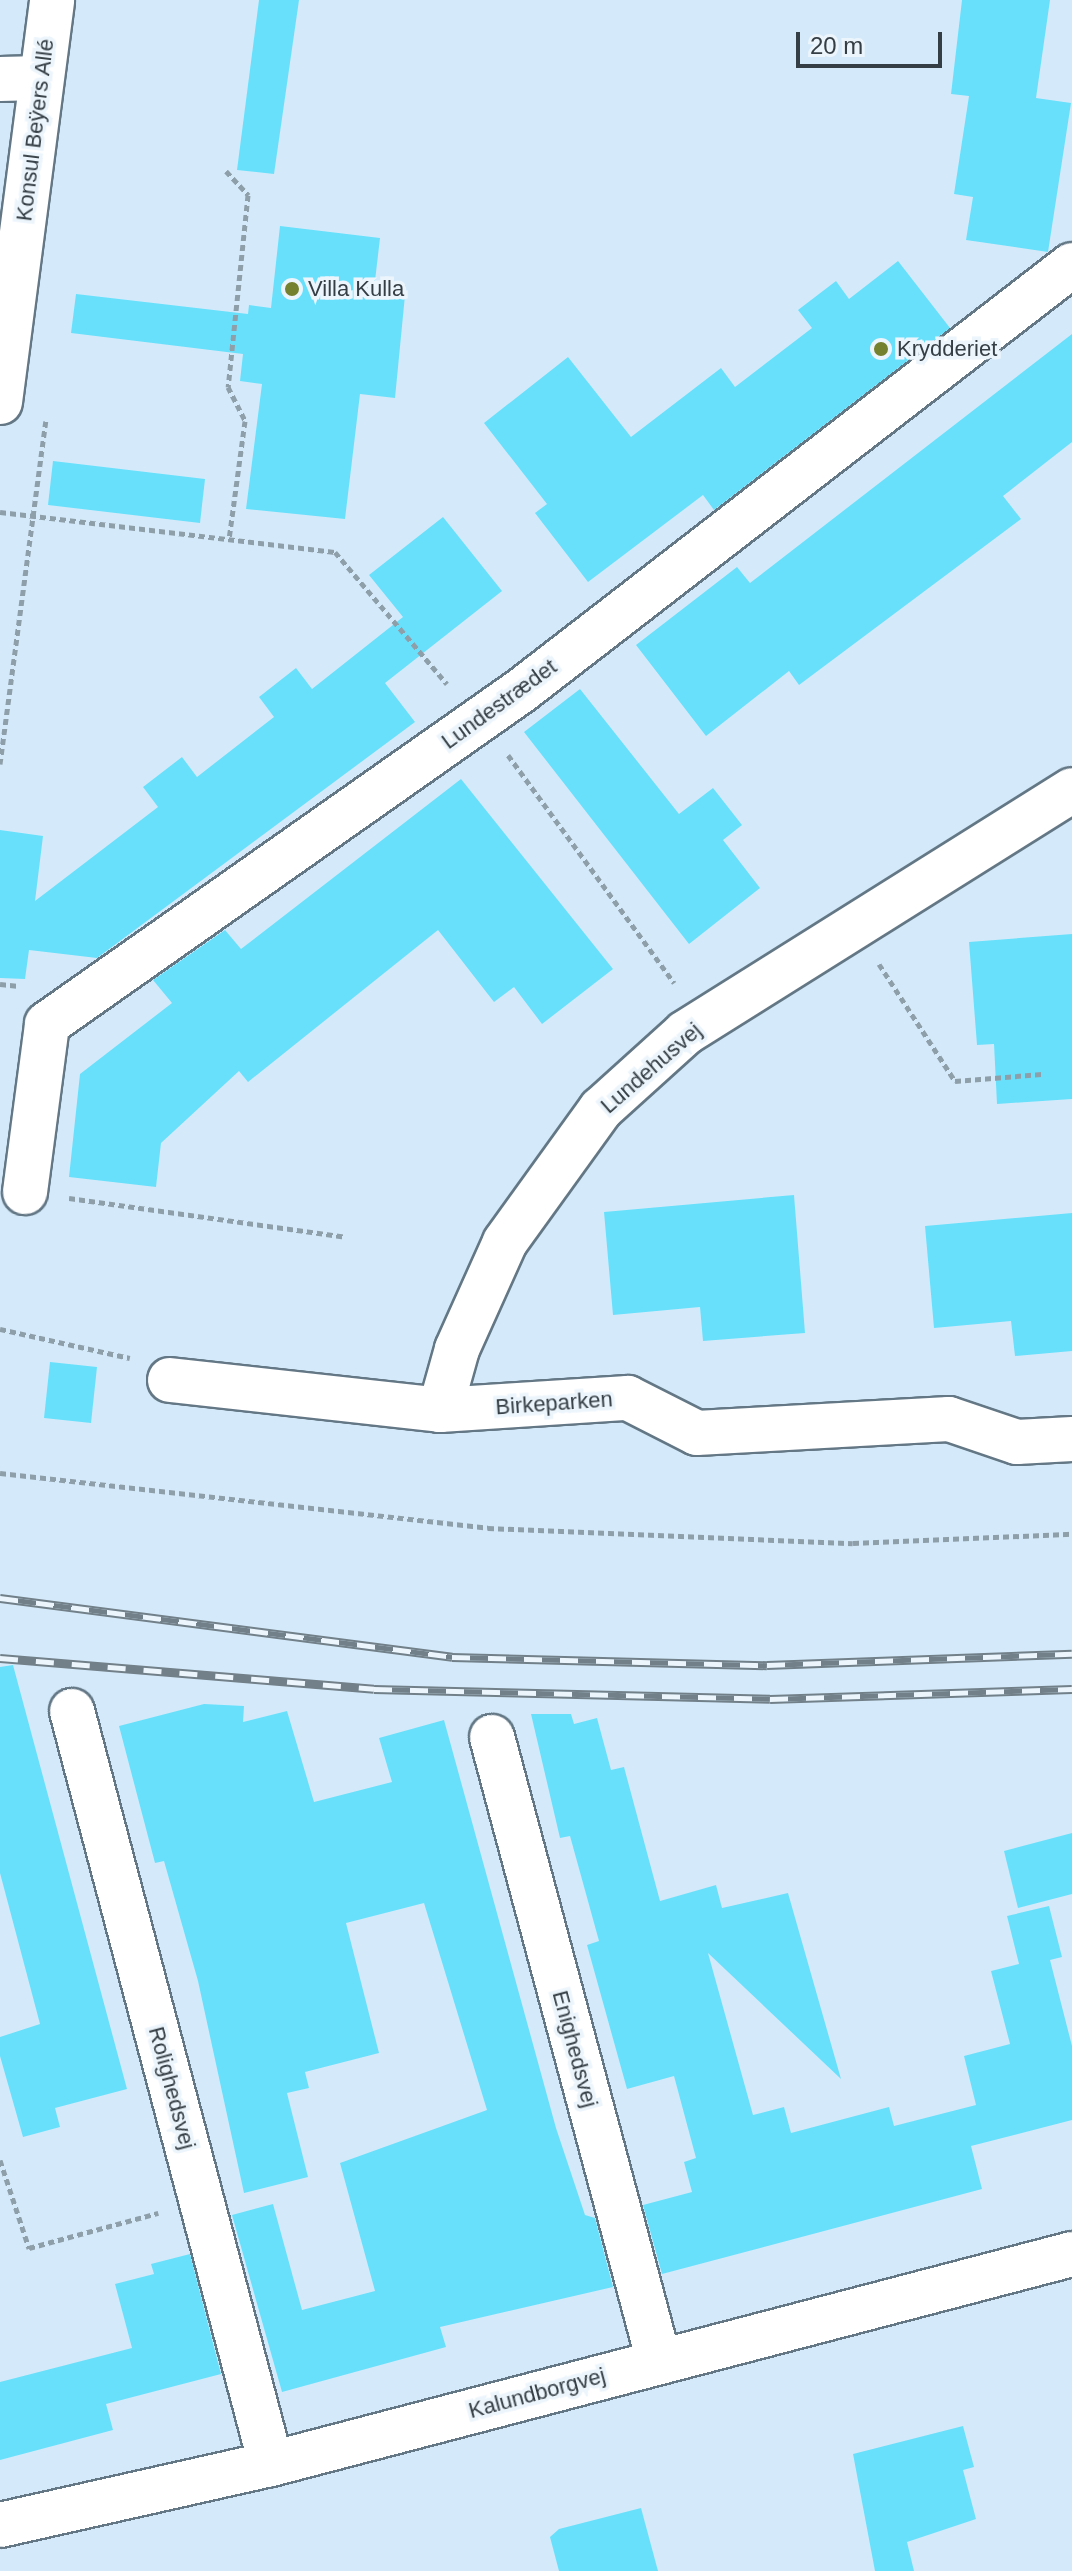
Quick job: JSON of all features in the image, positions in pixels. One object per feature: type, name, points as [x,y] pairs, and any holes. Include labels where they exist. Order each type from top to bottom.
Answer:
[{"type":"street","name":"Konsul Beÿers Allé","points":[[0,402],[20,79],[52,0]]},
{"type":"street","name":"Lundestrædet","points":[[25,1192],[47,1024],[482,719],[1072,265]]},
{"type":"street","name":"Lundehusvej","points":[[440,1410],[457,1349],[505,1242],[545,1180],[601,1109],[703,1023],[1072,790]]},
{"type":"street","name":"Birkeparken","points":[[156,1370],[440,1410],[628,1398],[697,1433],[949,1419],[1017,1442],[1072,1439]]},
{"type":"street","name":"Rolighedsvej","points":[[72,1711],[271,2464]]},
{"type":"street","name":"Enighedsvej","points":[[492,1737],[659,2361]]},
{"type":"street","name":"Kalundborgvej","points":[[0,2525],[271,2464],[659,2361],[1071,2259]]},
{"type":"path","points":[[226,171],[248,195],[228,387],[245,421],[229,539]]},
{"type":"path","points":[[0,512],[335,552],[410,647],[482,719],[703,1023]]},
{"type":"path","points":[[854,926],[955,1081],[1042,1074]]},
{"type":"path","points":[[25,1192],[345,1237]]},
{"type":"path","points":[[0,1329],[156,1370]]},
{"type":"path","points":[[0,1473],[488,1528],[853,1543],[1072,1534]]},
{"type":"path","points":[[1,2163],[29,2248],[202,2201]]},
{"type":"building","points":[[259,0],[299,0],[274,174],[237,170]]},
{"type":"building","points":[[962,0],[1050,0],[1036,98],[1071,103],[1048,252],[966,240],[973,197],[954,194],[969,96],[951,94]]},
{"type":"building","points":[[280,226],[380,238],[375,281],[406,285],[395,398],[360,394],[345,519],[246,509],[262,384],[240,381],[243,354],[71,333],[76,294],[248,314],[249,305],[271,308]]},
{"type":"building","points":[[898,261],[950,328],[714,510],[703,495],[588,582],[535,513],[547,504],[484,423],[568,357],[631,437],[721,368],[735,387],[812,328],[798,310],[836,281],[849,299]]},
{"type":"building","points":[[1072,334],[1072,442],[1003,496],[1021,519],[799,685],[789,671],[706,736],[636,645],[737,567],[750,583]]},
{"type":"building","points":[[53,461],[205,479],[200,523],[48,505]]},
{"type":"building","points":[[443,517],[502,591],[385,683],[415,722],[97,958],[29,950],[25,979],[0,978],[0,830],[43,836],[35,901],[158,807],[143,787],[182,757],[197,777],[274,717],[259,697],[296,668],[312,689],[403,617],[369,575]]},
{"type":"building","points":[[580,689],[679,814],[713,788],[742,825],[723,840],[760,888],[689,944],[524,732]]},
{"type":"building","points":[[461,779],[613,969],[542,1024],[514,987],[494,1002],[438,930],[248,1082],[239,1071],[161,1143],[156,1187],[69,1177],[80,1074],[172,1003],[153,980],[225,930],[241,949]]},
{"type":"building","points":[[1072,934],[1072,1099],[997,1104],[994,1044],[977,1045],[969,942]]},
{"type":"building","points":[[794,1195],[805,1333],[703,1341],[700,1307],[613,1315],[604,1212]]},
{"type":"building","points":[[1072,1213],[1072,1351],[1015,1356],[1011,1321],[934,1328],[925,1226]]},
{"type":"building","points":[[50,1362],[97,1367],[91,1423],[44,1418]]},
{"type":"building","points":[[13,1665],[127,2089],[55,2108],[60,2127],[23,2137],[0,2056],[0,2037],[40,2024],[0,1873],[0,1667]]},
{"type":"building","points":[[204,1704],[244,1706],[243,1722],[287,1711],[314,1802],[392,1782],[379,1738],[444,1720],[556,2128],[585,2215],[595,2218],[613,2287],[440,2327],[446,2347],[282,2392],[232,2215],[273,2204],[302,2310],[375,2291],[340,2163],[487,2110],[424,1903],[346,1923],[379,2053],[305,2072],[309,2088],[287,2093],[308,2177],[244,2193],[198,1981],[164,1861],[155,1863],[119,1726]]},
{"type":"building","points":[[531,1714],[571,1714],[574,1724],[597,1718],[611,1770],[624,1767],[660,1901],[716,1885],[722,1908],[788,1893],[841,2079],[708,1953],[753,2115],[784,2107],[791,2133],[889,2107],[894,2126],[976,2105],[964,2056],[1010,2044],[991,1971],[1019,1964],[1007,1916],[1049,1906],[1062,1957],[1050,1960],[1072,2046],[1072,2120],[971,2146],[982,2189],[662,2274],[643,2205],[692,2192],[684,2162],[696,2158],[674,2076],[627,2089],[587,1945],[599,1941],[570,1836],[560,1838]]},
{"type":"building","points":[[1072,1833],[1072,1894],[1018,1908],[1004,1851]]},
{"type":"building","points":[[190,2254],[221,2374],[106,2404],[113,2430],[0,2460],[0,2382],[132,2348],[115,2284],[154,2274],[151,2264]]},
{"type":"building","points":[[963,2426],[974,2467],[963,2470],[976,2519],[907,2542],[914,2571],[875,2571],[853,2454]]},
{"type":"building","points":[[641,2508],[658,2571],[559,2571],[550,2537],[559,2529]]},
{"type":"railway","points":[[0,1598],[452,1657],[767,1665],[1072,1654]]},
{"type":"railway","points":[[0,1658],[374,1689],[770,1699],[1072,1689]]},
{"type":"place","name":"Villa Kulla","points":[[292,289]]},
{"type":"place","name":"Krydderiet","points":[[881,349]]}]
